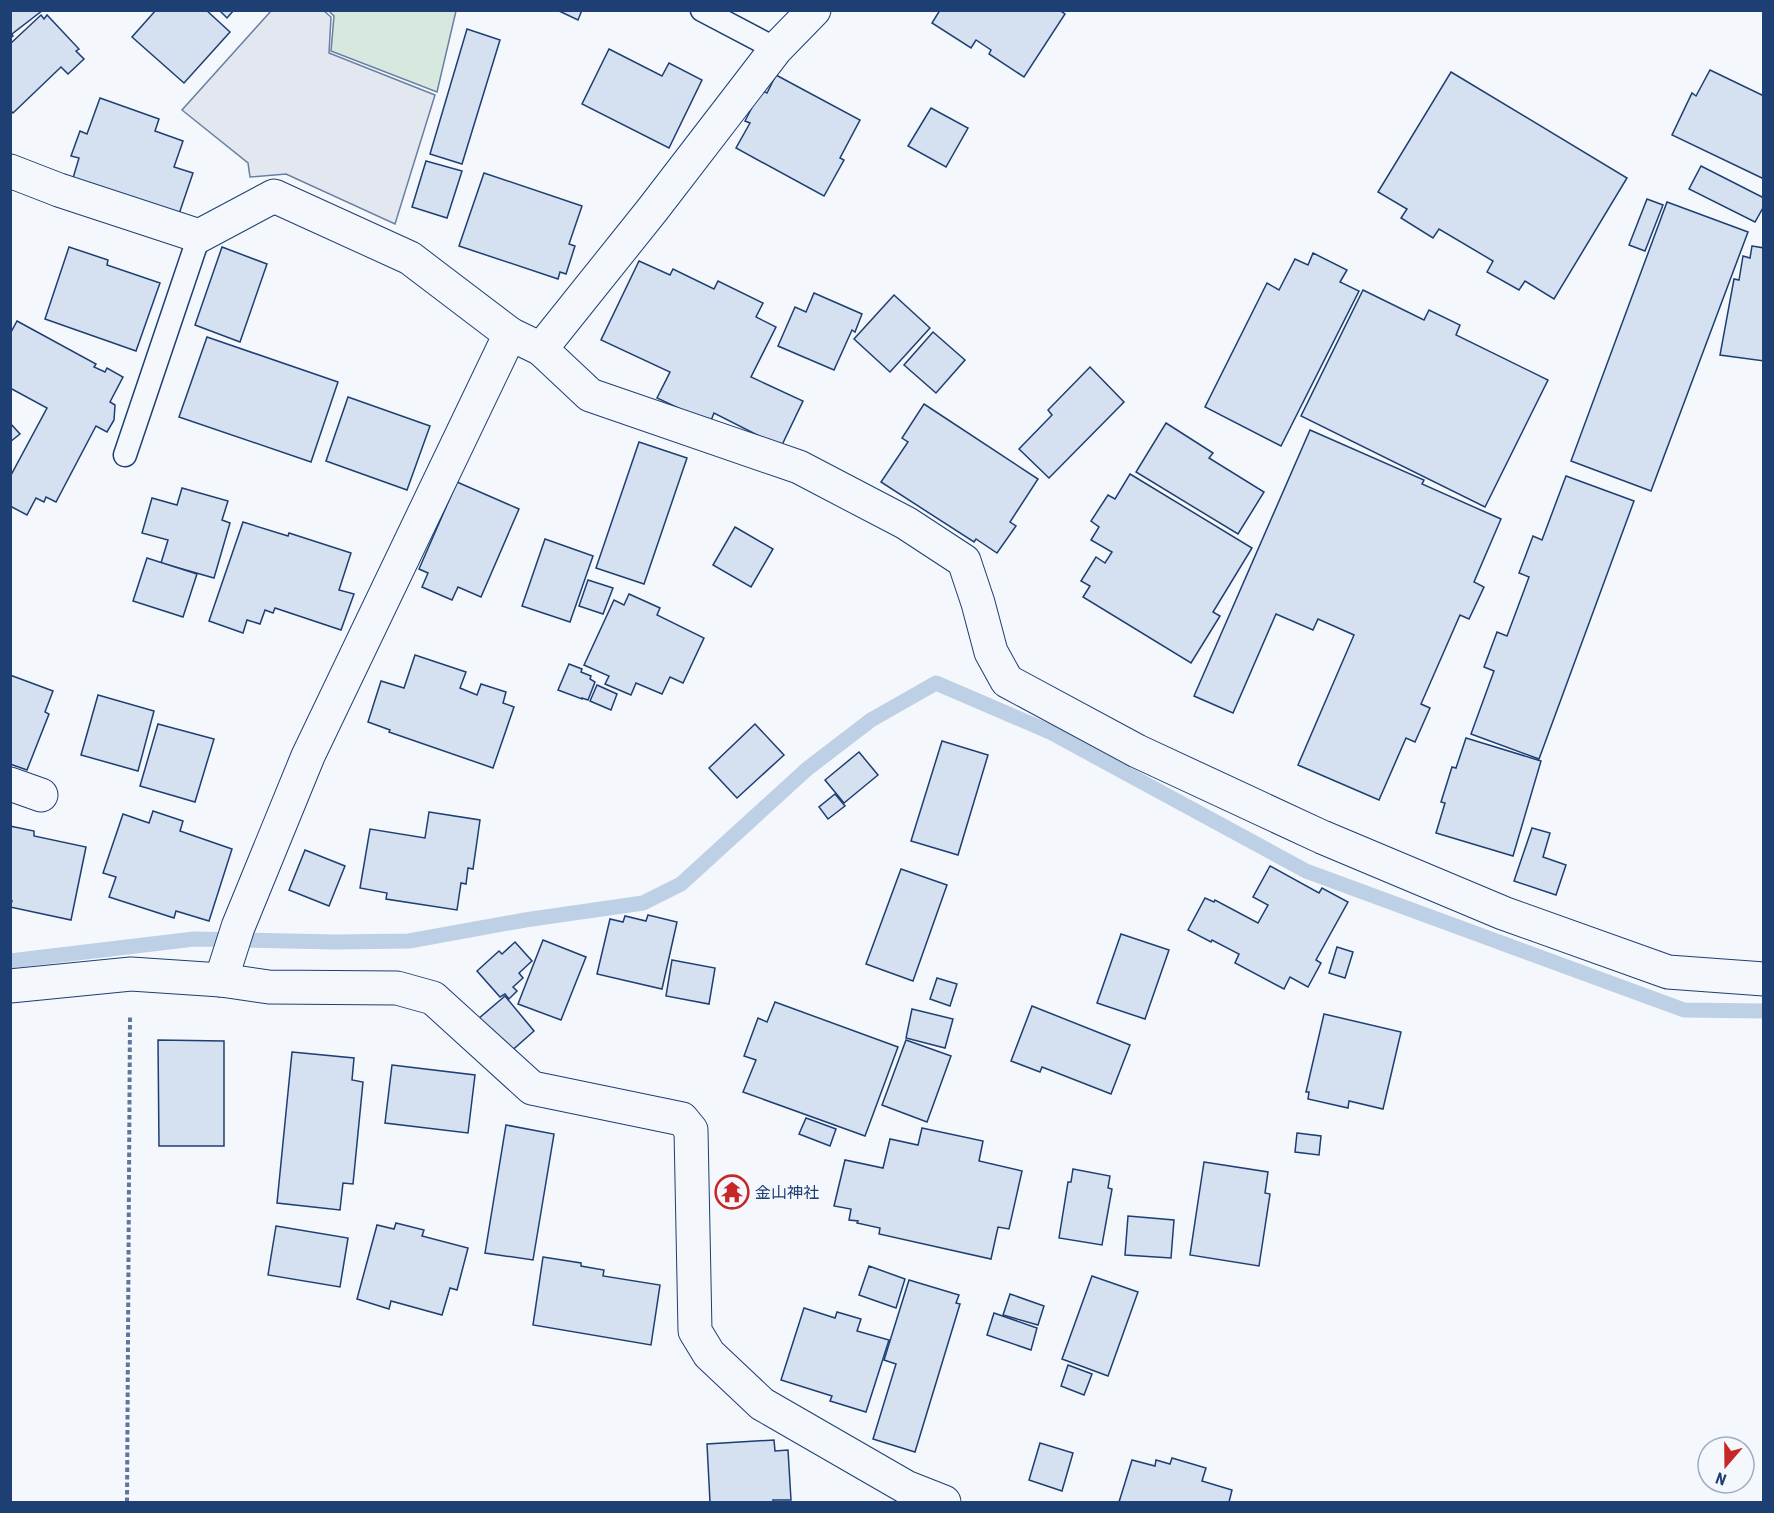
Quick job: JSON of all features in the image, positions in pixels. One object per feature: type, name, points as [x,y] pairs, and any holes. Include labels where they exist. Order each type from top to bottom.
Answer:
[{"type":"street","points":[[541,349],[653,209],[776,49],[814,10]]},
{"type":"street","points":[[10,171],[58,190],[199,236],[274,196],[410,258],[510,334],[541,349],[590,394],[799,467],[906,523],[964,561],[991,652],[1007,681],[1137,751],[1322,837],[1503,913],[1668,972],[1764,979]]},
{"type":"street","points":[[221,980],[238,927],[308,756],[510,334]]},
{"type":"street","points":[[10,783],[41,795]]},
{"type":"street","points":[[10,986],[130,974],[221,980],[269,987],[397,988],[433,998],[532,1088],[682,1119],[691,1130],[695,1331],[709,1354],[762,1404],[906,1487],[944,1503]]},
{"type":"lane","points":[[702,10],[776,49]]},
{"type":"lane","points":[[125,454],[199,236]]},
{"type":"path","points":[[127,1503],[130,974]]},
{"type":"shaded area","points":[[271,11],[324,11],[331,17],[329,53],[435,95],[395,224],[286,174],[250,177],[248,163],[182,110]]},
{"type":"shaded area","points":[[329,11],[456,11],[437,92],[331,51],[334,16]]},
{"type":"building","points":[[10,10],[43,10],[10,38]]},
{"type":"building","points":[[156,10],[206,10],[230,32],[184,83],[132,37]]},
{"type":"building","points":[[219,10],[234,10],[227,18]]},
{"type":"building","points":[[557,10],[582,10],[578,20]]},
{"type":"building","points":[[940,10],[1059,10],[1065,14],[1024,77],[989,54],[991,50],[976,40],[971,48],[932,23]]},
{"type":"building","points":[[41,15],[44,19],[47,15],[79,49],[76,51],[84,59],[68,74],[61,67],[13,113],[10,110],[10,44]]},
{"type":"building","points":[[467,29],[500,40],[462,164],[430,154]]},
{"type":"building","points":[[609,49],[662,76],[669,63],[702,80],[669,148],[582,104]]},
{"type":"building","points":[[1710,70],[1764,96],[1764,179],[1672,135],[1692,93],[1696,96]]},
{"type":"building","points":[[1451,72],[1627,178],[1554,299],[1525,281],[1519,290],[1487,272],[1493,261],[1439,229],[1433,238],[1401,218],[1407,209],[1378,192]]},
{"type":"building","points":[[776,75],[860,120],[840,158],[844,160],[824,196],[736,148],[750,123],[745,121],[761,90],[767,93]]},
{"type":"building","points":[[100,98],[159,119],[155,131],[183,141],[174,167],[193,173],[179,214],[73,178],[79,158],[71,156],[80,131],[87,134]]},
{"type":"building","points":[[931,108],[968,128],[946,167],[908,146]]},
{"type":"building","points":[[426,161],[462,171],[447,218],[412,207]]},
{"type":"building","points":[[1701,166],[1764,198],[1764,206],[1755,222],[1689,189]]},
{"type":"building","points":[[484,173],[582,206],[569,244],[575,246],[566,274],[560,272],[558,279],[459,246]]},
{"type":"building","points":[[1647,199],[1663,205],[1645,251],[1629,245]]},
{"type":"building","points":[[1667,202],[1748,232],[1651,491],[1571,461]]},
{"type":"building","points":[[1752,246],[1764,248],[1764,361],[1720,355],[1734,279],[1739,280],[1743,256],[1750,258]]},
{"type":"building","points":[[69,247],[108,260],[107,265],[160,283],[136,351],[45,319]]},
{"type":"building","points":[[222,247],[267,264],[240,342],[195,325]]},
{"type":"building","points":[[1313,253],[1347,270],[1340,282],[1359,291],[1281,446],[1205,407],[1267,283],[1279,290],[1295,259],[1308,265]]},
{"type":"building","points":[[639,261],[670,275],[673,269],[714,289],[718,281],[763,303],[756,317],[776,327],[751,377],[803,401],[781,447],[714,413],[710,423],[657,398],[670,372],[601,340]]},
{"type":"building","points":[[1363,290],[1424,320],[1429,310],[1460,325],[1456,335],[1548,380],[1485,507],[1301,416]]},
{"type":"building","points":[[814,293],[862,314],[834,370],[778,346],[795,307],[806,312]]},
{"type":"building","points":[[894,295],[930,328],[890,372],[854,339]]},
{"type":"building","points":[[17,321],[96,364],[94,367],[105,372],[107,368],[123,377],[110,402],[115,405],[114,420],[107,432],[96,426],[56,502],[46,497],[44,502],[36,498],[27,515],[10,506],[10,477],[47,408],[10,388],[10,334]]},
{"type":"building","points":[[933,332],[965,360],[936,393],[904,365]]},
{"type":"building","points":[[207,337],[338,382],[311,462],[179,417]]},
{"type":"building","points":[[1090,367],[1124,402],[1049,478],[1019,449],[1052,415],[1048,410]]},
{"type":"building","points":[[348,397],[430,426],[407,490],[326,461]]},
{"type":"building","points":[[924,404],[1038,479],[1010,522],[1016,526],[997,553],[976,539],[974,542],[881,482],[908,442],[902,438]]},
{"type":"building","points":[[10,423],[20,434],[10,442]]},
{"type":"building","points":[[1166,423],[1213,453],[1209,458],[1264,492],[1238,534],[1136,472]]},
{"type":"building","points":[[1310,430],[1424,480],[1422,484],[1501,519],[1474,582],[1484,587],[1469,619],[1460,615],[1421,704],[1430,708],[1415,742],[1406,738],[1379,800],[1298,765],[1354,635],[1318,619],[1313,630],[1276,614],[1233,713],[1194,696]]},
{"type":"building","points":[[639,442],[687,458],[644,584],[596,568]]},
{"type":"building","points":[[1130,474],[1252,548],[1213,612],[1220,616],[1191,663],[1083,597],[1090,586],[1081,581],[1096,557],[1105,563],[1112,552],[1091,540],[1099,527],[1091,521],[1108,495],[1115,499]]},
{"type":"building","points":[[1566,476],[1634,501],[1539,759],[1471,734],[1494,671],[1484,667],[1497,632],[1507,636],[1529,577],[1519,573],[1533,536],[1542,540]]},
{"type":"building","points":[[457,482],[519,509],[481,597],[458,587],[452,600],[422,587],[428,573],[419,569]]},
{"type":"building","points":[[182,488],[228,501],[222,520],[230,523],[214,578],[161,563],[168,540],[142,533],[152,498],[177,505]]},
{"type":"building","points":[[243,522],[288,536],[289,533],[351,553],[339,590],[354,594],[341,630],[275,608],[273,613],[265,610],[260,624],[247,620],[243,633],[209,621]]},
{"type":"building","points":[[735,527],[773,549],[751,587],[713,565]]},
{"type":"building","points":[[545,539],[593,556],[570,622],[522,606]]},
{"type":"building","points":[[147,558],[197,574],[183,617],[133,601]]},
{"type":"building","points":[[588,580],[613,588],[603,614],[579,606]]},
{"type":"building","points":[[629,594],[660,608],[657,615],[704,638],[683,683],[670,677],[662,694],[636,683],[631,695],[605,684],[609,676],[584,665],[614,600],[624,605]]},
{"type":"building","points":[[415,655],[466,672],[460,688],[477,695],[481,684],[506,692],[503,703],[514,707],[493,768],[389,732],[390,730],[368,722],[381,681],[404,688]]},
{"type":"building","points":[[569,664],[582,669],[581,672],[591,676],[590,679],[595,682],[588,700],[558,690]]},
{"type":"building","points":[[10,675],[53,691],[45,712],[49,714],[27,770],[10,764]]},
{"type":"building","points":[[597,685],[617,694],[611,710],[590,701]]},
{"type":"building","points":[[98,695],[154,711],[138,771],[81,755]]},
{"type":"building","points":[[158,724],[214,739],[195,802],[140,786]]},
{"type":"building","points":[[755,724],[784,755],[737,798],[709,768]]},
{"type":"building","points":[[1466,738],[1541,761],[1513,856],[1436,833],[1445,803],[1441,802],[1452,767],[1456,768]]},
{"type":"building","points":[[942,741],[988,755],[958,855],[911,841]]},
{"type":"building","points":[[859,752],[878,775],[844,803],[825,780]]},
{"type":"building","points":[[835,794],[845,806],[828,819],[819,807]]},
{"type":"building","points":[[153,811],[183,821],[180,831],[232,849],[209,921],[176,911],[174,918],[109,897],[116,877],[103,873],[123,814],[149,823]]},
{"type":"building","points":[[429,812],[480,820],[473,869],[468,868],[466,884],[461,883],[457,910],[386,899],[387,893],[360,888],[370,829],[425,838]]},
{"type":"building","points":[[10,826],[34,831],[34,836],[86,847],[71,920],[10,907],[12,901],[10,901]]},
{"type":"building","points":[[1532,828],[1550,833],[1543,857],[1566,865],[1556,895],[1514,881]]},
{"type":"building","points":[[305,850],[345,866],[329,906],[289,890]]},
{"type":"building","points":[[1270,866],[1319,893],[1322,888],[1348,902],[1316,960],[1321,963],[1308,987],[1290,977],[1284,989],[1235,963],[1239,954],[1188,930],[1205,898],[1214,902],[1215,900],[1258,923],[1268,905],[1253,897]]},
{"type":"building","points":[[901,869],[947,885],[913,981],[866,964]]},
{"type":"building","points":[[648,915],[677,922],[662,989],[597,974],[610,919],[623,922],[625,916],[646,921]]},
{"type":"building","points":[[1121,934],[1169,950],[1145,1019],[1097,1003]]},
{"type":"building","points":[[543,940],[586,957],[561,1020],[518,1004]]},
{"type":"building","points":[[515,942],[532,961],[519,973],[523,978],[513,987],[517,991],[509,999],[505,994],[500,997],[477,971],[499,951],[502,954]]},
{"type":"building","points":[[1337,947],[1353,952],[1345,978],[1329,973]]},
{"type":"building","points":[[672,960],[715,968],[709,1004],[666,996]]},
{"type":"building","points":[[937,978],[957,984],[950,1006],[930,999]]},
{"type":"building","points":[[505,996],[534,1031],[508,1054],[478,1019]]},
{"type":"building","points":[[775,1002],[898,1047],[865,1136],[743,1092],[756,1060],[744,1056],[758,1018],[767,1022]]},
{"type":"building","points":[[1032,1006],[1130,1045],[1111,1094],[1042,1067],[1040,1072],[1011,1061]]},
{"type":"building","points":[[912,1009],[953,1019],[945,1048],[906,1038]]},
{"type":"building","points":[[1324,1014],[1401,1032],[1383,1109],[1349,1101],[1348,1108],[1308,1099],[1309,1092],[1306,1092]]},
{"type":"building","points":[[158,1040],[224,1041],[224,1146],[159,1146]]},
{"type":"building","points":[[906,1040],[951,1056],[927,1122],[882,1105]]},
{"type":"building","points":[[292,1052],[354,1058],[352,1080],[363,1082],[353,1184],[343,1183],[340,1210],[277,1203]]},
{"type":"building","points":[[392,1065],[475,1075],[468,1133],[385,1123]]},
{"type":"building","points":[[806,1118],[836,1129],[830,1146],[799,1134]]},
{"type":"building","points":[[506,1125],[554,1134],[533,1260],[485,1253]]},
{"type":"building","points":[[922,1128],[983,1141],[979,1161],[1022,1171],[1009,1229],[998,1227],[991,1259],[879,1234],[880,1228],[849,1220],[851,1209],[834,1206],[845,1160],[883,1168],[890,1139],[918,1145]]},
{"type":"building","points":[[1297,1133],[1321,1136],[1319,1155],[1295,1152]]},
{"type":"building","points":[[1204,1162],[1268,1172],[1265,1193],[1270,1194],[1259,1266],[1190,1255]]},
{"type":"building","points":[[1073,1169],[1110,1176],[1108,1188],[1112,1189],[1102,1245],[1059,1238],[1068,1182],[1071,1182]]},
{"type":"building","points":[[1128,1216],[1174,1220],[1171,1258],[1125,1255]]},
{"type":"building","points":[[396,1223],[424,1230],[422,1236],[468,1248],[457,1290],[450,1288],[442,1315],[391,1301],[389,1309],[357,1299],[377,1225],[394,1229]]},
{"type":"building","points":[[276,1226],[348,1238],[340,1287],[268,1275]]},
{"type":"building","points":[[543,1257],[581,1263],[581,1266],[604,1270],[603,1276],[660,1285],[651,1345],[533,1325]]},
{"type":"building","points":[[869,1266],[905,1279],[896,1308],[859,1295]]},
{"type":"building","points":[[1092,1276],[1138,1292],[1108,1376],[1062,1359]]},
{"type":"building","points":[[909,1280],[959,1295],[956,1303],[960,1304],[915,1452],[873,1439],[896,1364],[884,1360]]},
{"type":"building","points":[[1010,1294],[1044,1306],[1038,1325],[1003,1315]]},
{"type":"building","points":[[804,1308],[835,1318],[837,1312],[861,1319],[857,1331],[889,1340],[866,1412],[830,1401],[832,1396],[781,1380]]},
{"type":"building","points":[[994,1313],[1037,1328],[1031,1350],[987,1335]]},
{"type":"building","points":[[1068,1365],[1092,1374],[1084,1395],[1061,1386]]},
{"type":"building","points":[[774,1440],[775,1451],[788,1450],[791,1500],[710,1502],[707,1444]]},
{"type":"building","points":[[1040,1443],[1073,1453],[1062,1491],[1029,1480]]},
{"type":"building","points":[[1172,1458],[1206,1468],[1202,1481],[1232,1490],[1229,1502],[1119,1502],[1132,1460],[1155,1466],[1156,1460],[1170,1464]]},
{"type":"waterway","points":[[10,961],[194,939],[409,941],[525,920],[643,903],[681,884],[807,769],[871,720],[936,683],[1050,732],[1306,871],[1684,1010],[1764,1011]]},
{"type":"place","name":"金山神社","points":[[732,1192]]}]
